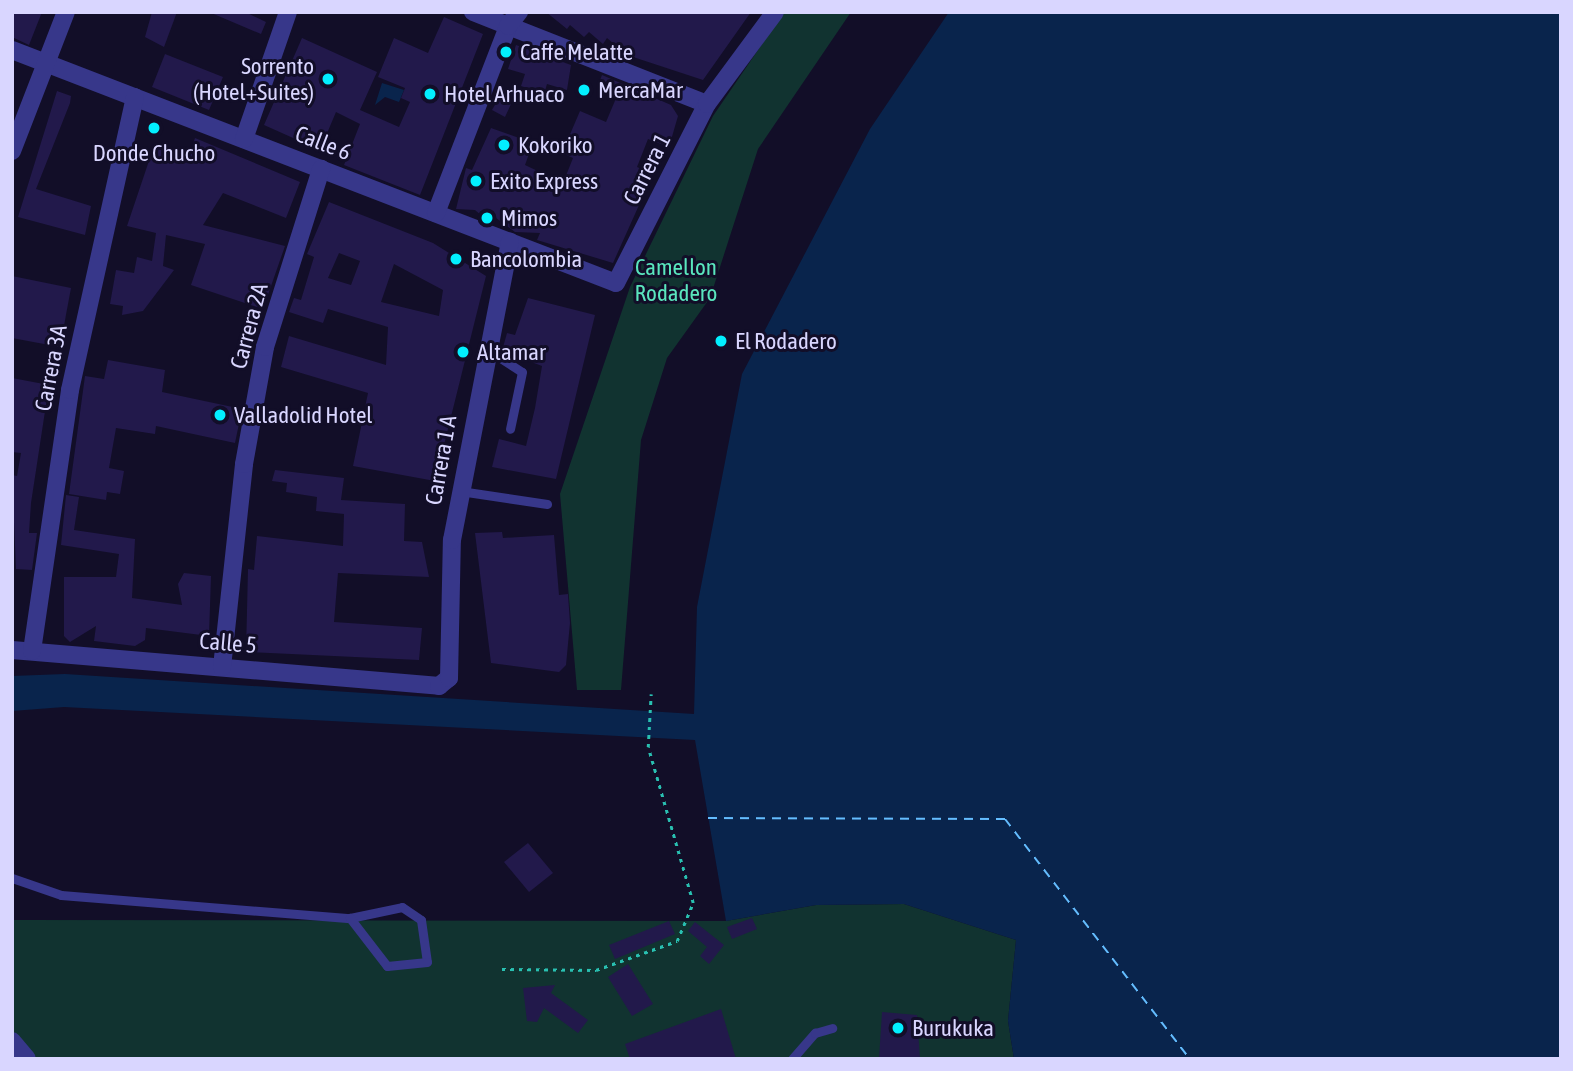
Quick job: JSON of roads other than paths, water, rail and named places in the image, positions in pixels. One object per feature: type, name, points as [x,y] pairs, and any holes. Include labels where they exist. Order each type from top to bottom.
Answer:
[{"type":"street","points":[[12,151],[66,12]]},
{"type":"street","points":[[244,139],[288,12]]},
{"type":"street","points":[[473,12],[514,19],[707,104]]},
{"type":"street","name":"Carrera 1","points":[[617,283],[707,104],[775,12]]},
{"type":"street","points":[[436,213],[514,19]]},
{"type":"street","name":"Calle 6","points":[[12,50],[617,283]]},
{"type":"street","name":"Carrera 3A","points":[[32,651],[70,390],[135,97]]},
{"type":"street","name":"Carrera 2A","points":[[222,667],[265,347],[321,169]]},
{"type":"street","name":"Carrera 1 A","points":[[439,686],[452,665],[452,541],[510,242]]},
{"type":"street","name":"Calle 5","points":[[12,650],[439,686]]},
{"type":"street","points":[[12,1041],[27,1059]]},
{"type":"lane","points":[[488,349],[522,372],[510,429]]},
{"type":"lane","points":[[460,491],[547,504]]},
{"type":"lane","points":[[12,878],[61,895],[350,918],[397,906],[411,909],[424,927],[427,962],[387,966],[350,918]]},
{"type":"lane","points":[[792,1059],[816,1033],[832,1028]]},
{"type":"water","points":[[949,12],[1561,12],[1561,1059],[1014,1059],[1008,1021],[1016,940],[904,904],[816,905],[726,921],[695,740],[64,707],[12,711],[12,676],[65,674],[694,714],[697,607],[742,374],[870,129]]},
{"type":"water","points":[[382,83],[404,90],[399,102],[385,97],[375,105]]},
{"type":"place","name":"Caffe Melatte","points":[[506,52]]},
{"type":"place","name":"Sorrento (Hotel+Suites)","points":[[328,79]]},
{"type":"place","name":"MercaMar","points":[[584,90]]},
{"type":"place","name":"Hotel Arhuaco","points":[[430,94]]},
{"type":"place","name":"Donde Chucho","points":[[154,128]]},
{"type":"place","name":"Kokoriko","points":[[504,145]]},
{"type":"place","name":"Exito Express","points":[[476,181]]},
{"type":"place","name":"Mimos","points":[[487,218]]},
{"type":"place","name":"Bancolombia","points":[[456,259]]},
{"type":"place","name":"El Rodadero","points":[[721,341]]},
{"type":"place","name":"Altamar","points":[[463,352]]},
{"type":"place","name":"Valladolid Hotel","points":[[220,415]]},
{"type":"place","name":"Burukuka","points":[[898,1028]]},
{"type":"park label","name":"Camellon Rodadero","points":[[676,280]]}]
